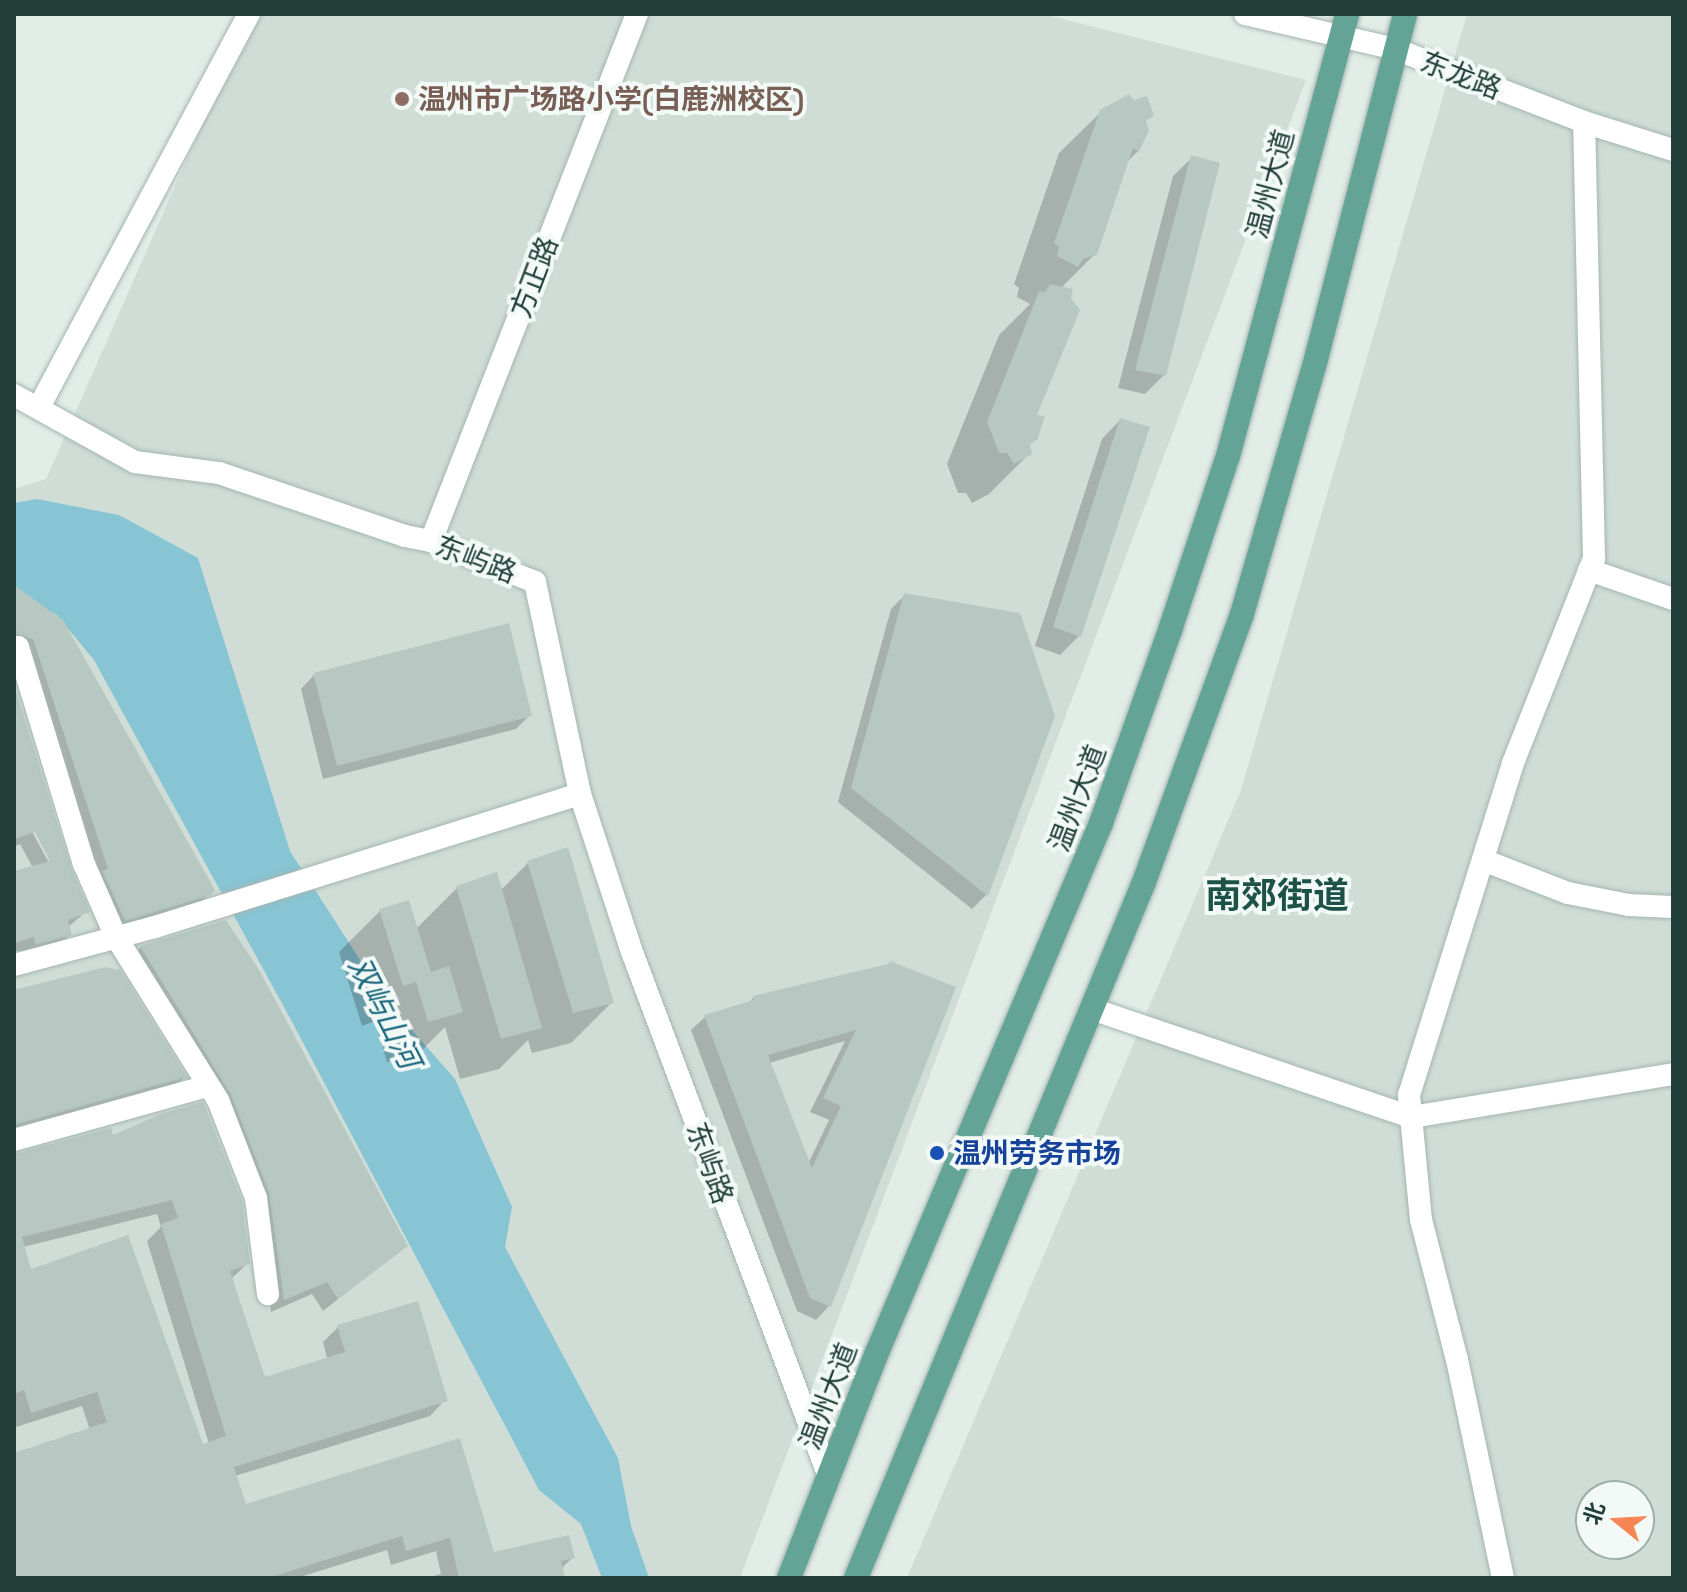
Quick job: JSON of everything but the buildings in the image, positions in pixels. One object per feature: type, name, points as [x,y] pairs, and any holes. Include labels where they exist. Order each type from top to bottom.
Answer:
[{"type":"main road","points":[[856,1578],[1144,882],[1251,587],[1312,374],[1405,14]]},
{"type":"main road","name":"温州大道","points":[[789,1578],[876,1355],[1101,823],[1228,456],[1344,25]]},
{"type":"street","points":[[39,407],[249,14]]},
{"type":"street","name":"方正路","points":[[431,541],[637,14]]},
{"type":"street","name":"东龙路","points":[[1245,14],[1344,25],[1395,49],[1584,122],[1673,150]]},
{"type":"street","points":[[1503,1578],[1457,1360],[1421,1220],[1409,1095],[1513,763],[1594,558],[1584,122]]},
{"type":"street","name":"东屿路","points":[[14,395],[135,462],[219,473],[405,536],[431,541],[535,582],[580,794],[649,996],[829,1477]]},
{"type":"street","points":[[1589,570],[1673,599]]},
{"type":"street","points":[[14,648],[18,647],[84,864],[116,937],[218,1100],[256,1198],[268,1294]]},
{"type":"street","points":[[14,965],[222,906],[580,794]]},
{"type":"street","points":[[1483,860],[1568,893],[1629,905],[1673,907]]},
{"type":"street","points":[[1092,1009],[1411,1117],[1673,1074]]},
{"type":"street","points":[[14,1140],[208,1086]]},
{"type":"shaded area","points":[[251,14],[1043,14],[1306,80],[740,1578],[14,1578],[14,489],[46,479]]},
{"type":"shaded area","points":[[1467,14],[1673,14],[1673,1578],[907,1578],[1241,790]]},
{"type":"water","name":"双屿山河","points":[[37,499],[119,515],[198,558],[290,851],[387,1002],[455,1079],[512,1207],[505,1247],[618,1458],[631,1526],[649,1578],[602,1578],[581,1524],[539,1490],[290,1018],[94,660],[56,614],[14,596],[14,503]]},
{"type":"place","name":"温州市广场路小学(白鹿洲校区)","points":[[402,99]]},
{"type":"place","name":"温州劳务市场","points":[[937,1153]]},
{"type":"district","name":"南郊街道","points":[[1277,897]]}]
